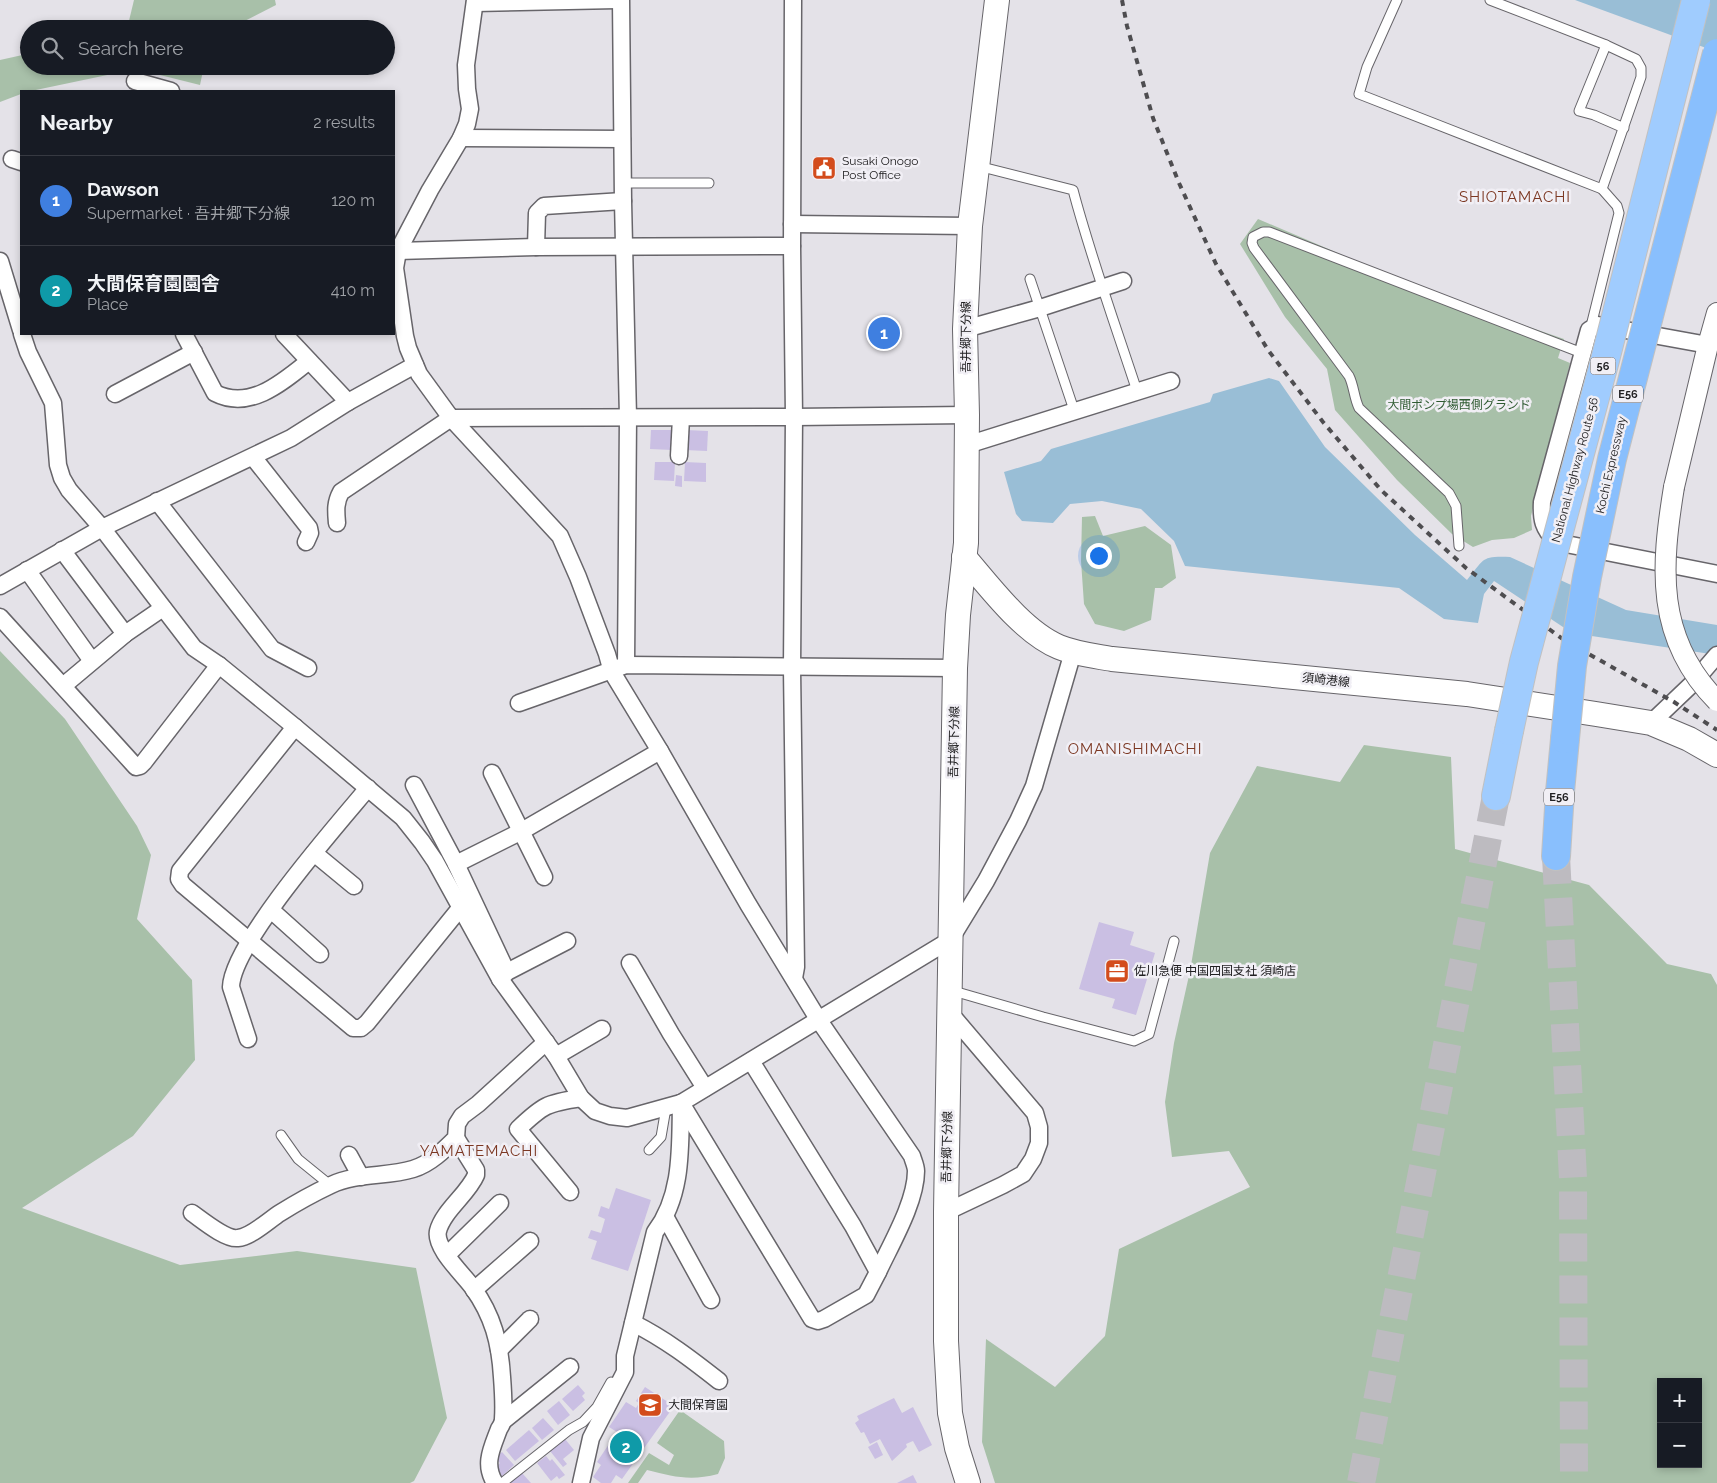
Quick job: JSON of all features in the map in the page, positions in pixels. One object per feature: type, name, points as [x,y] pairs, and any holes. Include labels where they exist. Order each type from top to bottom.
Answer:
[{"type":"highway","name":"National Highway Route 56","points":[[1496,796],[1529,644],[1605,360],[1696,0]]},
{"type":"highway","name":"Kochi Expressway","points":[[1556,856],[1572,666],[1587,577],[1612,459],[1717,53]]},
{"type":"main road","name":"吾井郷下分線","points":[[968,1483],[957,1448],[949,1401],[946,1341],[946,1212],[955,668],[964,557],[967,445],[965,329],[970,226],[996,0]]},
{"type":"main road","name":"須崎港線","points":[[964,557],[1028,627],[1044,639],[1073,652],[1112,659],[1467,694],[1651,723],[1689,739],[1717,755]]},
{"type":"street","points":[[617,0],[475,2],[466,65],[470,109],[467,124],[398,251],[395,268],[405,336],[415,365],[424,382],[451,418],[560,536],[578,577],[607,654],[619,669],[660,751],[748,904],[818,1019],[912,1156],[916,1170],[905,1216],[866,1295],[824,1320],[812,1319],[674,1106]]},
{"type":"street","points":[[619,669],[628,417],[621,0]]},
{"type":"street","points":[[793,0],[792,246],[794,417],[792,668],[796,967],[794,978]]},
{"type":"street","points":[[135,80],[168,90]]},
{"type":"street","points":[[461,138],[622,139]]},
{"type":"street","points":[[536,247],[537,213],[544,206],[623,201]]},
{"type":"street","points":[[792,224],[970,226]]},
{"type":"street","points":[[398,251],[536,247],[792,246]]},
{"type":"street","points":[[0,261],[20,327]]},
{"type":"street","points":[[965,329],[1040,308],[1104,288],[1123,280]]},
{"type":"street","points":[[1717,313],[1674,487],[1665,558],[1665,586],[1675,636],[1696,676],[1717,701]]},
{"type":"street","points":[[1708,345],[1598,325],[1590,330],[1582,353],[1542,502],[1541,515],[1546,531],[1556,542],[1717,574]]},
{"type":"street","points":[[22,335],[28,352],[45,383],[52,403],[58,465],[62,478],[69,490],[102,528],[190,643],[295,727],[403,818],[435,861],[461,907],[581,1098],[596,1111],[610,1116],[628,1118],[674,1106],[950,940],[986,881],[1034,786],[1073,652]]},
{"type":"street","points":[[185,335],[215,393],[231,399],[251,397],[265,393],[281,384],[309,361]]},
{"type":"street","points":[[285,335],[348,402]]},
{"type":"street","points":[[115,394],[194,352]]},
{"type":"street","points":[[0,586],[102,528],[291,438],[348,402],[415,365]]},
{"type":"street","points":[[967,445],[1171,381]]},
{"type":"street","points":[[337,523],[336,506],[341,492],[451,418],[967,415]]},
{"type":"street","points":[[679,456],[681,418]]},
{"type":"street","points":[[253,456],[309,528],[310,533],[306,542]]},
{"type":"street","points":[[157,501],[272,649],[308,668]]},
{"type":"street","points":[[62,550],[126,634]]},
{"type":"street","points":[[27,570],[92,660]]},
{"type":"street","points":[[64,686],[92,660],[163,608]]},
{"type":"street","points":[[0,617],[136,767],[144,762],[219,665]]},
{"type":"street","points":[[1651,723],[1714,663]]},
{"type":"street","points":[[519,703],[619,669],[955,668]]},
{"type":"street","points":[[295,727],[180,871],[179,880],[183,885],[248,942],[352,1028],[361,1028],[367,1023],[461,907]]},
{"type":"street","points":[[456,864],[520,832],[660,751]]},
{"type":"street","points":[[492,773],[544,877]]},
{"type":"street","points":[[414,785],[456,864],[504,976]]},
{"type":"street","points":[[248,1039],[230,987],[231,979],[248,942],[314,853],[368,788]]},
{"type":"street","points":[[314,853],[354,886]]},
{"type":"street","points":[[271,910],[320,954]]},
{"type":"street","points":[[504,976],[567,940]]},
{"type":"street","points":[[630,963],[705,1088]]},
{"type":"street","points":[[946,1212],[1023,1174],[1033,1159],[1039,1143],[1039,1127],[1035,1113],[949,1001]]},
{"type":"street","points":[[556,1056],[602,1029]]},
{"type":"street","points":[[495,1483],[491,1477],[488,1465],[503,1421],[499,1350],[492,1321],[474,1290],[447,1255],[439,1241],[438,1230],[476,1175],[476,1170],[456,1138],[457,1124],[462,1116],[478,1104],[546,1042]]},
{"type":"street","points":[[751,1061],[853,1226],[878,1272]]},
{"type":"street","points":[[570,1192],[518,1129],[538,1110],[553,1102],[581,1098]]},
{"type":"street","points":[[581,1483],[591,1438],[625,1372],[625,1356],[655,1232],[666,1218],[680,1168],[674,1106]]},
{"type":"street","points":[[192,1213],[232,1238],[244,1237],[280,1213],[340,1181],[414,1169],[430,1161],[456,1138]]},
{"type":"street","points":[[349,1155],[361,1178]]},
{"type":"street","points":[[447,1255],[500,1203]]},
{"type":"street","points":[[666,1218],[711,1300]]},
{"type":"street","points":[[474,1290],[530,1240]]},
{"type":"street","points":[[499,1350],[530,1319]]},
{"type":"street","points":[[633,1323],[675,1347],[719,1381]]},
{"type":"street","points":[[503,1421],[570,1367]]},
{"type":"lane","points":[[1397,0],[1367,67],[1358,94],[1602,189],[1617,206],[1619,213],[1590,330]]},
{"type":"lane","points":[[1490,0],[1606,45],[1636,59],[1641,68],[1641,76],[1602,189]]},
{"type":"lane","points":[[1606,45],[1579,111],[1594,114],[1624,128]]},
{"type":"lane","points":[[977,165],[1073,190],[1089,247],[1137,391]]},
{"type":"lane","points":[[623,183],[709,183]]},
{"type":"lane","points":[[1459,546],[1456,506],[1449,493],[1358,408],[1353,384],[1349,376],[1254,248],[1252,243],[1253,237],[1263,232],[1269,232],[1582,353]]},
{"type":"lane","points":[[1030,279],[1074,410]]},
{"type":"lane","points":[[949,1001],[1043,1017],[1134,1041],[1150,1034],[1174,941]]},
{"type":"lane","points":[[649,1150],[661,1138],[674,1106]]},
{"type":"lane","points":[[282,1135],[298,1159],[330,1186]]},
{"type":"lane","points":[[502,1483],[583,1422],[597,1407],[625,1356]]},
{"type":"green space","points":[[134,0],[275,0],[276,5],[247,20],[129,20]]},
{"type":"green space","points":[[20,56],[20,75],[107,75],[36,90],[20,90],[20,94],[0,102],[0,60]]},
{"type":"green space","points":[[160,75],[202,75],[200,85]]},
{"type":"green space","name":"大間ポンプ場西側グランド","points":[[1258,219],[1434,294],[1564,339],[1558,358],[1570,363],[1531,516],[1532,530],[1514,538],[1492,540],[1473,547],[1452,534],[1397,480],[1335,410],[1327,369],[1285,317],[1240,244]]},
{"type":"green space","points":[[1095,516],[1103,536],[1145,526],[1171,545],[1176,578],[1162,588],[1155,588],[1151,620],[1124,631],[1095,624],[1084,604],[1081,561],[1082,517]]},
{"type":"green space","points":[[0,651],[65,719],[137,826],[151,855],[137,919],[192,980],[195,1060],[133,1136],[22,1208],[180,1265],[297,1251],[416,1268],[447,1418],[414,1481],[410,1483],[0,1483]]},
{"type":"green space","points":[[1364,745],[1451,757],[1455,849],[1589,885],[1667,964],[1711,974],[1717,985],[1717,1483],[995,1483],[982,1442],[986,1339],[1055,1387],[1105,1336],[1119,1249],[1250,1187],[1229,1151],[1172,1157],[1165,1102],[1174,1043],[1190,971],[1210,853],[1257,766],[1340,782]]},
{"type":"green space","points":[[680,1410],[724,1441],[725,1458],[718,1474],[691,1478],[666,1475],[647,1470],[638,1483],[628,1483],[649,1453],[669,1465],[674,1455],[657,1443]]},
{"type":"water","points":[[1575,0],[1717,0],[1717,52]]},
{"type":"water","points":[[1269,378],[1279,381],[1325,447],[1415,535],[1467,580],[1484,560],[1493,557],[1510,557],[1626,610],[1717,625],[1717,655],[1572,633],[1494,581],[1484,594],[1478,623],[1444,619],[1399,588],[1185,566],[1174,541],[1141,509],[1102,501],[1070,504],[1053,523],[1022,521],[1016,514],[1004,472],[1041,461],[1051,449],[1210,402],[1213,394]]},
{"type":"building","points":[[651,430],[673,430],[672,450],[650,449]]},
{"type":"building","points":[[686,430],[708,431],[707,451],[685,450]]},
{"type":"building","points":[[655,462],[675,462],[674,481],[654,480]]},
{"type":"building","points":[[685,462],[706,463],[706,482],[684,481]]},
{"type":"building","points":[[676,475],[682,476],[682,487],[675,486]]},
{"type":"building","name":"佐川急便 中国四国支社 須崎店","points":[[1099,922],[1134,932],[1130,945],[1155,953],[1136,1015],[1112,1008],[1115,999],[1079,989]]},
{"type":"building","points":[[616,1188],[651,1200],[628,1271],[591,1259],[597,1241],[588,1238],[591,1230],[601,1233],[605,1219],[598,1216],[601,1206],[609,1209]]},
{"type":"building","points":[[578,1385],[585,1393],[582,1396],[585,1400],[573,1411],[562,1399]]},
{"type":"building","points":[[645,1387],[674,1406],[622,1479],[616,1475],[611,1483],[601,1483],[593,1477],[601,1465],[597,1462],[617,1432],[609,1427],[626,1402],[636,1408],[639,1403],[636,1401]]},
{"type":"building","points":[[894,1398],[902,1413],[913,1407],[932,1445],[919,1452],[913,1441],[906,1444],[907,1447],[892,1461],[880,1439],[870,1444],[864,1432],[861,1433],[855,1423],[859,1420],[857,1416]]},
{"type":"building","points":[[559,1401],[570,1415],[558,1425],[547,1411]]},
{"type":"building","points":[[543,1418],[554,1430],[542,1440],[532,1428]]},
{"type":"building","points":[[529,1430],[539,1441],[515,1461],[506,1450]]},
{"type":"building","points":[[565,1439],[574,1450],[563,1459],[567,1464],[563,1467],[550,1451]]},
{"type":"building","points":[[877,1442],[883,1455],[875,1459],[868,1447]]},
{"type":"building","points":[[502,1452],[514,1465],[501,1477],[494,1469],[500,1463],[495,1458]]},
{"type":"building","points":[[546,1456],[550,1461],[552,1459],[565,1475],[559,1479],[557,1476],[551,1481],[537,1463]]},
{"type":"building","points":[[522,1473],[531,1483],[510,1483]]},
{"type":"building","points":[[913,1475],[917,1483],[897,1483]]},
{"type":"tunnel","points":[[1361,1483],[1496,796]]},
{"type":"tunnel","points":[[1556,856],[1573,1178],[1574,1483]]},
{"type":"railway","points":[[1122,0],[1127,26],[1153,118],[1179,183],[1216,264],[1268,350],[1323,422],[1381,490],[1466,568],[1564,640],[1674,702],[1717,730]]},
{"type":"place","name":"Susaki Onogo Post Office","points":[[824,168]]},
{"type":"place","name":"Dawson","points":[[884,333]]},
{"type":"place","name":"佐川急便 中国四国支社 須崎店","points":[[1117,971]]},
{"type":"place","name":"大間保育園","points":[[650,1405]]},
{"type":"place","name":"大間保育園園舎","points":[[626,1447]]},
{"type":"district","name":"SHIOTAMACHI","points":[[1515,197]]},
{"type":"district","name":"OMANISHIMACHI","points":[[1135,749]]},
{"type":"district","name":"YAMATEMACHI","points":[[479,1151]]}]
